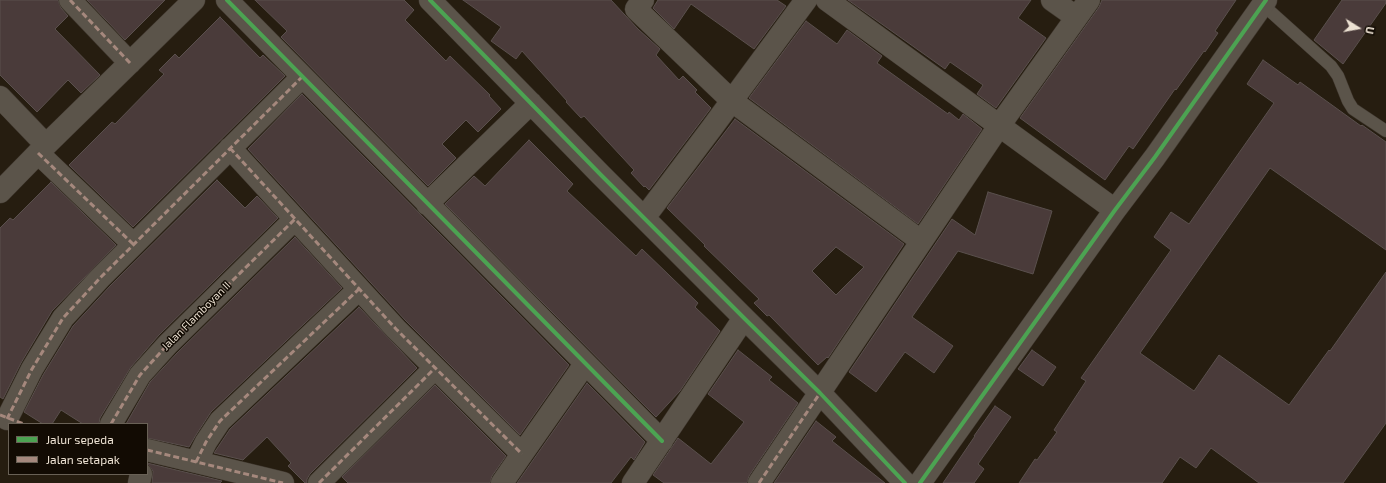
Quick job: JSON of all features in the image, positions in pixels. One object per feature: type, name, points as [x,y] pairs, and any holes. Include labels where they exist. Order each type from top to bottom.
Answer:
[{"type":"street","points":[[70,0],[130,64]]},
{"type":"street","points":[[0,192],[194,0]]},
{"type":"street","points":[[227,0],[662,441]]},
{"type":"street","points":[[430,0],[644,218],[820,392],[905,483]]},
{"type":"street","points":[[644,218],[806,0]]},
{"type":"street","points":[[827,0],[1115,210]]},
{"type":"street","points":[[759,483],[921,240],[999,126],[1083,9],[1052,0]]},
{"type":"street","points":[[920,483],[1115,210],[1155,157],[1264,2]]},
{"type":"street","points":[[635,3],[732,101],[921,240]]},
{"type":"street","points":[[10,419],[32,370],[63,318],[101,277],[302,77]]},
{"type":"street","points":[[0,97],[42,149],[134,244]]},
{"type":"street","points":[[427,204],[531,103]]},
{"type":"street","points":[[230,148],[396,329],[522,454]]},
{"type":"street","name":"Jalan Flamboyan II","points":[[113,423],[140,375],[168,344],[295,219]]},
{"type":"street","points":[[196,462],[206,442],[220,421],[359,289]]},
{"type":"street","points":[[633,483],[744,318]]},
{"type":"street","points":[[502,483],[585,364]]},
{"type":"street","points":[[319,483],[435,368]]},
{"type":"street","points":[[148,450],[283,483]]},
{"type":"lane","points":[[1264,2],[1331,66],[1338,76],[1353,109],[1386,131]]},
{"type":"building","points":[[0,0],[58,0],[61,8],[68,16],[55,29],[100,75],[81,93],[68,80],[37,112],[0,75]]},
{"type":"building","points":[[87,0],[165,0],[125,40]]},
{"type":"building","points":[[255,0],[404,0],[414,10],[405,20],[446,61],[450,56],[490,95],[489,96],[501,109],[478,132],[466,120],[442,144],[456,158],[428,186],[281,37],[287,31]]},
{"type":"building","points":[[463,0],[611,0],[638,29],[660,49],[656,55],[679,80],[683,76],[697,90],[695,92],[711,108],[649,190],[645,186],[644,187],[631,173],[634,170],[584,116],[581,118],[522,51],[516,59],[491,41],[501,27]]},
{"type":"building","points":[[658,0],[777,0],[786,6],[754,49],[691,4],[674,29],[653,8]]},
{"type":"building","points":[[848,0],[1031,0],[1018,18],[1046,38],[996,108],[977,94],[983,85],[950,62],[945,69]]},
{"type":"building","points":[[1102,0],[1236,0],[1215,31],[1218,33],[1205,52],[1204,51],[1176,90],[1175,89],[1133,149],[1129,146],[1105,180],[1020,118],[1099,7]]},
{"type":"building","points":[[1342,0],[1386,0],[1386,3],[1343,64],[1314,40]]},
{"type":"building","points":[[220,17],[260,58],[263,55],[285,76],[133,227],[69,165],[112,122],[115,124],[164,74],[159,70],[175,54],[179,58]]},
{"type":"building","points":[[806,21],[837,44],[847,30],[882,56],[877,63],[948,114],[949,112],[959,120],[963,114],[982,129],[918,224],[749,98]]},
{"type":"building","points":[[1263,60],[1298,85],[1300,82],[1386,142],[1386,250],[1270,168],[1140,353],[1194,391],[1219,355],[1289,405],[1329,350],[1330,351],[1386,272],[1386,423],[1343,483],[1259,483],[1211,448],[1196,468],[1180,457],[1162,483],[1019,483],[1035,459],[1037,460],[1057,432],[1054,430],[1086,381],[1081,378],[1171,250],[1154,237],[1171,212],[1189,224],[1274,103],[1247,84]]},
{"type":"building","points":[[302,94],[569,365],[520,435],[405,320],[248,149]]},
{"type":"building","points":[[735,119],[904,244],[828,358],[827,357],[818,365],[769,315],[767,316],[754,303],[759,299],[667,208]],"holes":[[[836,247],[864,267],[836,295],[812,271]]]},
{"type":"building","points":[[529,140],[573,184],[567,191],[636,256],[642,249],[698,303],[695,307],[720,331],[680,391],[656,417],[445,204],[474,176],[485,186]]},
{"type":"building","points":[[217,180],[245,208],[257,196],[278,218],[159,335],[131,367],[100,418],[99,423],[81,423],[61,410],[53,423],[41,423],[24,412],[43,375],[73,326],[110,286]]},
{"type":"building","points":[[51,182],[116,245],[52,311],[21,363],[3,399],[0,397],[0,228],[10,218],[13,220]]},
{"type":"building","points":[[988,192],[1052,211],[1033,274],[958,251],[912,317],[953,346],[934,373],[905,352],[876,392],[849,372],[952,219],[975,235]]},
{"type":"building","points":[[295,237],[342,288],[211,412],[189,447],[148,438],[148,423],[127,423],[150,382],[177,353]]},
{"type":"building","points":[[359,307],[417,368],[310,474],[307,479],[307,483],[305,483],[288,466],[291,463],[267,437],[243,460],[214,453],[230,429]]},
{"type":"building","points":[[738,350],[772,377],[769,380],[798,403],[749,476],[747,483],[664,483],[653,475],[678,438],[711,464],[744,422],[708,394]]},
{"type":"building","points":[[1032,350],[1056,367],[1043,386],[1018,369]]},
{"type":"building","points":[[587,383],[645,442],[634,460],[631,457],[611,483],[517,483]]},
{"type":"building","points":[[435,385],[506,456],[492,476],[490,483],[348,483],[342,477]]},
{"type":"building","points":[[995,406],[1011,417],[978,464],[984,469],[974,483],[943,483],[974,436]]},
{"type":"building","points":[[816,421],[836,437],[832,441],[885,483],[774,483]]},
{"type":"building","points":[[148,463],[222,481],[220,483],[152,483],[153,471]]},
{"type":"marked path","points":[[70,0],[130,63]]},
{"type":"marked path","points":[[7,419],[32,369],[63,318],[101,277],[302,77]]},
{"type":"marked path","points":[[230,148],[396,329],[522,454]]},
{"type":"marked path","points":[[38,153],[133,244]]},
{"type":"marked path","points":[[112,423],[140,375],[168,344],[295,219]]},
{"type":"marked path","points":[[196,462],[206,442],[220,421],[359,289]]},
{"type":"marked path","points":[[319,483],[435,368]]},
{"type":"marked path","points":[[759,483],[820,393]]},
{"type":"marked path","points":[[0,415],[21,423]]},
{"type":"marked path","points":[[148,450],[283,483]]},
{"type":"cycle path","points":[[227,0],[662,441]]},
{"type":"cycle path","points":[[430,0],[601,175],[820,393],[905,483]]},
{"type":"cycle path","points":[[920,483],[1266,0]]}]
